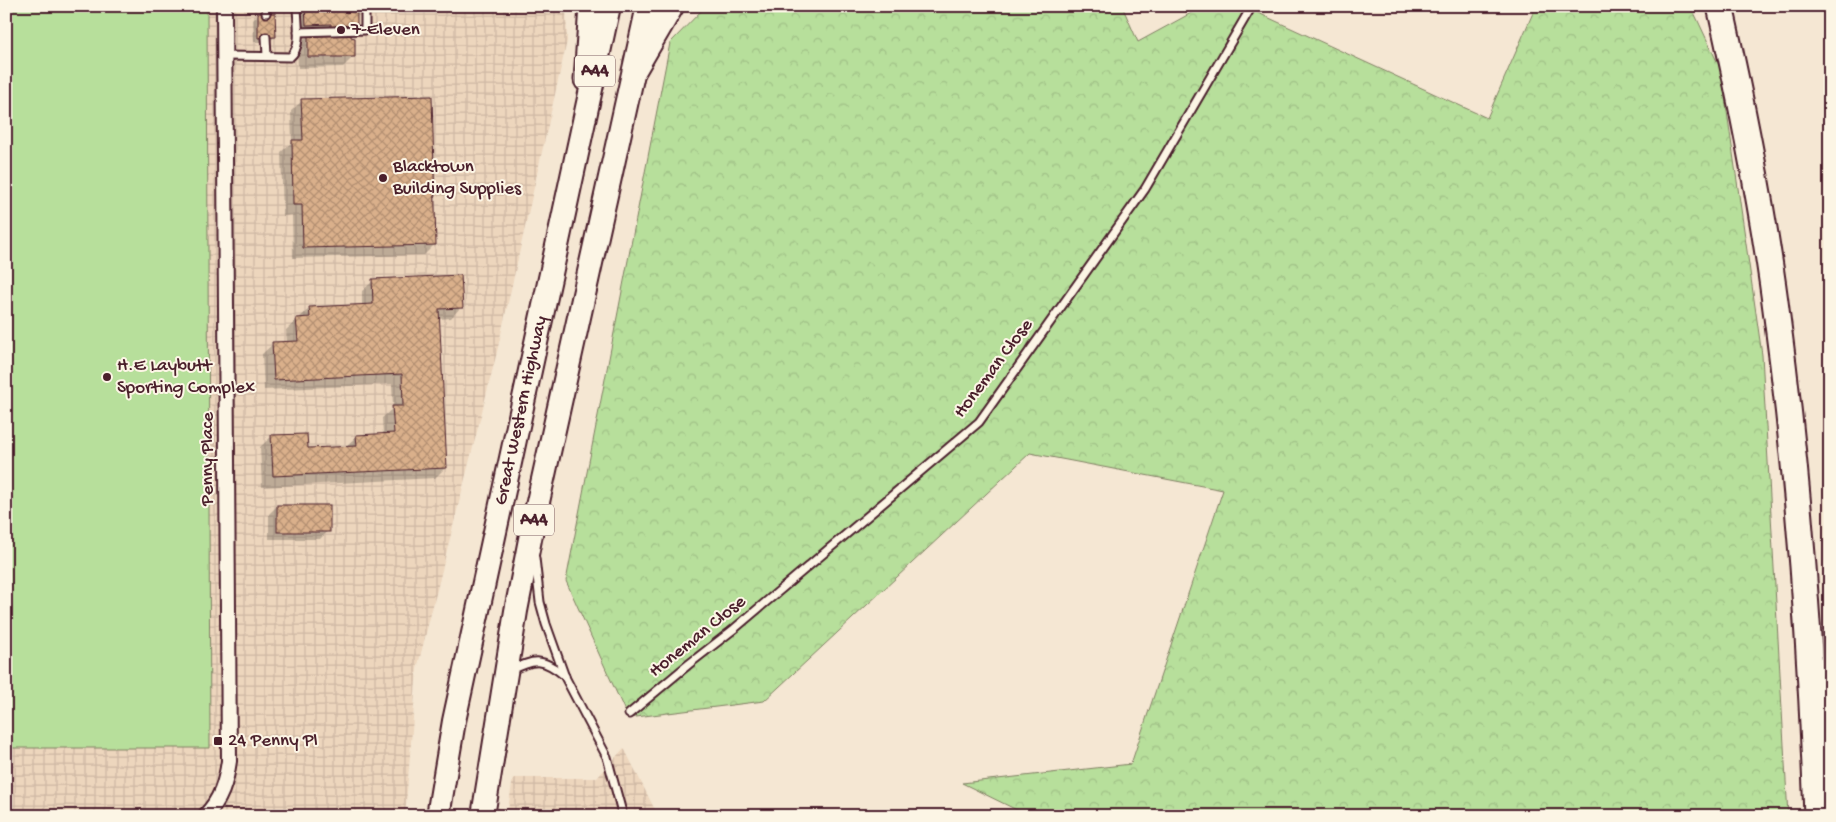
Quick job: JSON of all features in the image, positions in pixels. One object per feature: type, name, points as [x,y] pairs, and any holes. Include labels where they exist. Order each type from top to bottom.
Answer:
[{"type":"highway","name":"Great Western Highway","points":[[438,816],[454,721],[609,6]]},
{"type":"highway","name":"Great Western Highway","points":[[483,816],[516,611],[532,530],[648,6]]},
{"type":"highway","points":[[1711,6],[1729,45]]},
{"type":"highway","points":[[1720,6],[1750,147],[1777,316],[1797,495],[1812,710],[1817,816]]},
{"type":"main road","points":[[581,135],[590,6]]},
{"type":"main road","points":[[633,76],[673,6]]},
{"type":"street","name":"Penny Place","points":[[205,816],[218,800],[224,787],[229,761],[224,6]]},
{"type":"lane","points":[[224,56],[290,57],[297,46],[296,6]]},
{"type":"lane","points":[[298,32],[365,30],[364,6]]},
{"type":"lane","name":"Honeman Close","points":[[629,714],[689,664],[734,630],[979,422],[1145,189],[1252,6]]},
{"type":"lane","points":[[266,37],[267,56]]},
{"type":"lane","points":[[532,530],[540,602],[565,677],[607,757],[623,816]]},
{"type":"lane","points":[[506,673],[525,663],[538,661],[551,664],[565,677]]},
{"type":"lane","points":[[1812,710],[1824,784]]},
{"type":"shaded area","points":[[207,6],[566,6],[567,41],[496,356],[417,669],[405,816],[6,816],[6,748],[210,747]]},
{"type":"shaded area","points":[[624,748],[658,816],[507,816],[513,778],[597,778]]},
{"type":"green space","name":"H.E Laybutt Sporting Complex","points":[[6,6],[207,6],[210,748],[6,748]]},
{"type":"green space","points":[[706,6],[1122,6],[1138,42],[1204,6],[1243,6],[1487,118],[1536,6],[1691,6],[1721,70],[1762,355],[1788,816],[1029,816],[962,783],[1131,764],[1223,490],[1030,453],[764,701],[628,718],[566,581],[670,43]]},
{"type":"building","name":"7-Eleven","points":[[305,6],[357,6],[357,25],[351,25],[351,37],[355,38],[355,57],[308,57],[308,34],[331,34],[331,24],[306,25]]},
{"type":"building","points":[[258,13],[275,13],[276,37],[258,38]]},
{"type":"building","points":[[432,96],[436,245],[303,248],[302,205],[293,205],[292,140],[303,140],[301,99]]},
{"type":"building","points":[[461,275],[463,308],[439,309],[447,468],[273,476],[271,435],[307,434],[308,448],[357,446],[356,435],[394,433],[392,406],[403,406],[402,374],[274,380],[272,342],[298,341],[296,318],[310,317],[309,307],[373,304],[372,279]]},
{"type":"building","points":[[277,505],[330,505],[330,532],[277,532]]},
{"type":"place","name":"7-Eleven","points":[[341,30]]},
{"type":"place","name":"Blacktown Building Supplies","points":[[383,178]]},
{"type":"place","name":"H.E Laybutt Sporting Complex","points":[[107,377]]},
{"type":"place","name":"24 Penny Pl","points":[[218,741]]}]
